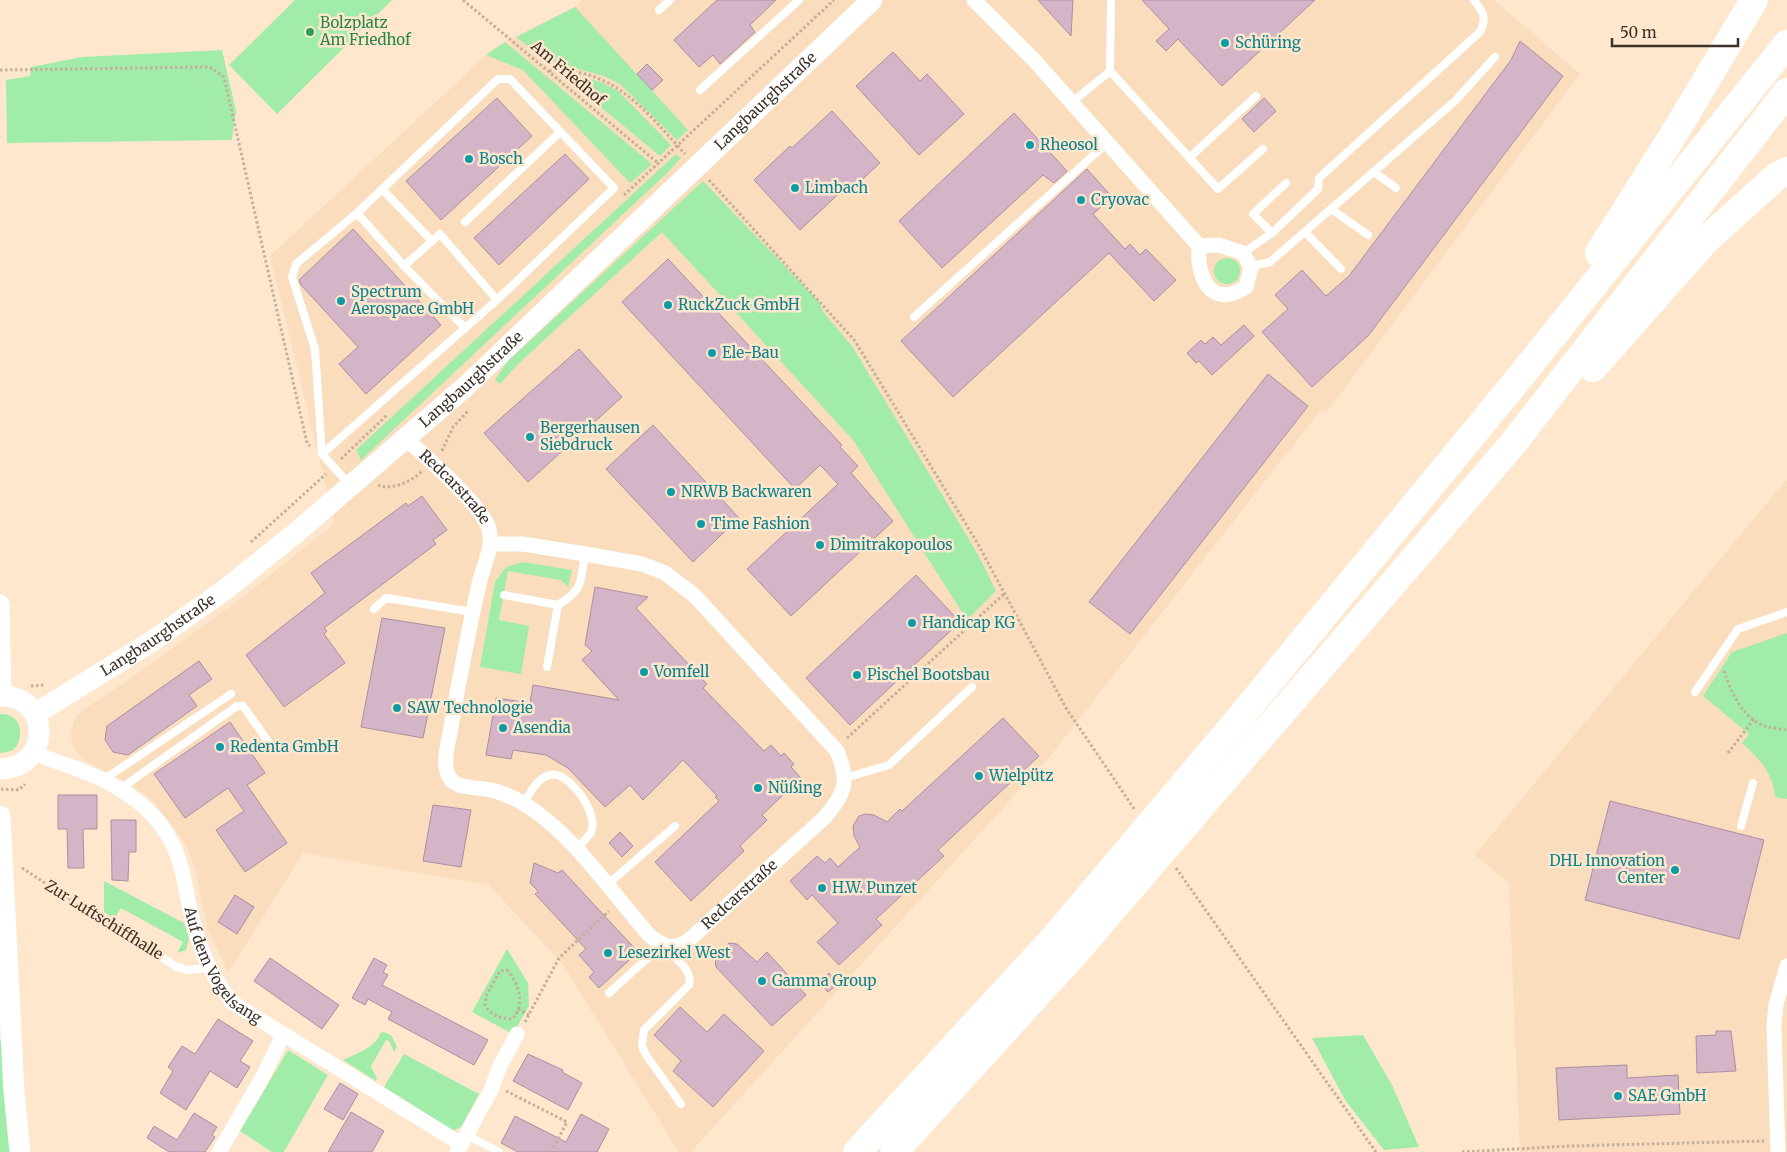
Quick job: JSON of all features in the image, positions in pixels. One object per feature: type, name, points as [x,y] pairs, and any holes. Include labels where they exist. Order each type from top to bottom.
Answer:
[{"type":"highway","points":[[1511,388],[1614,230],[1754,0]]},
{"type":"highway","points":[[857,1152],[1054,938],[1232,727],[1511,388],[1787,44]]},
{"type":"highway","points":[[894,1152],[1075,953],[1511,446],[1787,92]]},
{"type":"highway","points":[[1511,446],[1598,363],[1705,241],[1776,177],[1787,171]]},
{"type":"main road","name":"Langbaurghstraße","points":[[35,714],[151,642],[226,589],[297,532],[465,387],[872,0]]},
{"type":"main road","points":[[0,769],[18,766],[33,753],[40,734],[35,714],[21,700],[1,695]]},
{"type":"main road","points":[[0,816],[13,1072],[20,1152]]},
{"type":"street","points":[[974,0],[1034,60],[1198,246],[1200,274],[1206,286],[1217,294],[1236,293],[1246,287],[1251,268],[1246,258],[1219,245],[1198,246]]},
{"type":"street","name":"Redcarstraße","points":[[405,438],[482,515],[489,527],[491,544],[482,567],[448,746],[448,774],[450,779],[459,785],[493,790],[524,803],[543,816],[576,850],[650,936],[663,946],[677,947],[689,940],[824,818],[840,798],[845,787],[845,778],[837,751],[695,596],[678,581],[654,568],[642,564],[523,544],[491,544]]},
{"type":"street","points":[[0,604],[1,695]]},
{"type":"street","name":"Auf dem Vogelsang","points":[[33,753],[103,780],[120,789],[138,802],[160,823],[171,841],[184,880],[194,926],[210,968],[219,988],[233,1003],[462,1144]]},
{"type":"street","points":[[1780,1146],[1774,1026],[1776,1004],[1786,970]]},
{"type":"street","points":[[462,1144],[494,1084],[517,1034]]},
{"type":"street","points":[[219,1152],[261,1080],[283,1035]]},
{"type":"lane","points":[[659,10],[670,0]]},
{"type":"lane","points":[[700,90],[799,0]]},
{"type":"lane","points":[[1111,0],[1110,70],[1218,189],[1262,149]]},
{"type":"lane","points":[[1474,0],[1484,13],[1486,21],[1480,32],[1319,178],[1318,189],[1246,258],[1257,265],[1270,262],[1455,101],[1495,57]]},
{"type":"lane","points":[[1071,103],[1110,70]]},
{"type":"lane","points":[[322,454],[497,300],[614,188],[510,79],[498,79],[357,213],[296,264],[292,277],[314,349],[322,454],[350,486]]},
{"type":"lane","points":[[1189,158],[1256,96]]},
{"type":"lane","points":[[465,222],[560,132]]},
{"type":"lane","points":[[914,318],[1107,143]]},
{"type":"lane","points":[[1374,172],[1396,188]]},
{"type":"lane","points":[[1272,233],[1253,214],[1286,183]]},
{"type":"lane","points":[[382,189],[432,241]]},
{"type":"lane","points":[[1331,209],[1368,235]]},
{"type":"lane","points":[[357,213],[404,266],[465,328]]},
{"type":"lane","points":[[1305,232],[1341,269]]},
{"type":"lane","points":[[404,266],[440,234],[497,300]]},
{"type":"lane","points":[[504,595],[558,605],[574,594],[580,582],[585,554]]},
{"type":"lane","points":[[374,609],[386,598],[473,612]]},
{"type":"lane","points":[[547,667],[558,605]]},
{"type":"lane","points":[[1695,692],[1738,629],[1787,612]]},
{"type":"lane","points":[[845,778],[889,765],[972,687]]},
{"type":"lane","points":[[103,780],[231,694]]},
{"type":"lane","points":[[120,789],[237,706],[243,706],[272,747]]},
{"type":"lane","points":[[524,803],[537,783],[543,778],[550,775],[559,775],[566,779],[589,805],[592,821],[592,831],[576,850]]},
{"type":"lane","points":[[1741,826],[1753,783]]},
{"type":"lane","points":[[607,885],[675,826]]},
{"type":"lane","name":"Zur Luftschiffhalle","points":[[109,925],[177,967],[189,970],[210,968]]},
{"type":"lane","points":[[609,993],[663,946],[681,964],[690,977],[689,985],[644,1030],[642,1046],[646,1055],[681,1104]]},
{"type":"lane","points":[[462,1144],[499,1152]]},
{"type":"path","name":"Am Friedhof","points":[[464,0],[658,163],[834,0]]},
{"type":"path","points":[[0,70],[210,67],[224,77],[307,443],[314,452],[322,454]]},
{"type":"path","points":[[549,70],[566,69],[604,80],[618,87],[663,130]]},
{"type":"path","points":[[722,194],[855,341],[928,459],[1066,708],[1130,802]]},
{"type":"path","points":[[430,461],[446,446],[452,427],[471,408]]},
{"type":"path","points":[[837,751],[843,742],[1004,594]]},
{"type":"path","points":[[1720,656],[1728,684],[1744,712],[1764,726],[1787,730]]},
{"type":"path","points":[[1728,753],[1754,719]]},
{"type":"path","name":"Zur Luftschiffhalle","points":[[2,858],[29,872],[109,925]]},
{"type":"path","points":[[1192,891],[1376,1152]]},
{"type":"path","points":[[517,1034],[559,958],[620,900]]},
{"type":"path","points":[[507,970],[518,986],[520,1000],[518,1009],[514,1017],[508,1019],[498,1017],[487,1008],[487,994],[500,971],[507,970]]},
{"type":"path","points":[[518,1009],[529,1015]]},
{"type":"path","points":[[494,1084],[567,1122],[551,1152]]},
{"type":"path","points":[[1462,1152],[1744,1141],[1780,1146]]},
{"type":"shaded area","points":[[582,0],[1494,0],[1580,74],[1326,413],[1322,409],[1051,755],[691,1152],[679,1152],[564,966],[489,885],[303,853],[228,973],[208,930],[195,868],[185,843],[155,803],[135,787],[84,760],[75,750],[71,739],[75,718],[83,710],[127,681],[239,600],[335,523],[270,256],[493,49],[575,7]]},
{"type":"shaded area","points":[[1787,479],[1787,1152],[1520,1152],[1509,883],[1475,855]]},
{"type":"green space","name":"Bolzplatz Am Friedhof","points":[[295,0],[392,0],[277,114],[229,65]]},
{"type":"green space","points":[[575,7],[688,130],[677,140],[620,84],[604,76],[545,60],[516,37]]},
{"type":"green space","points":[[505,42],[652,164],[630,183],[523,70],[486,55]]},
{"type":"green space","points":[[222,50],[236,111],[232,140],[7,143],[6,80],[30,76],[31,67],[82,57]]},
{"type":"green space","points":[[566,73],[601,82],[618,91],[671,145],[660,156],[568,80]]},
{"type":"green space","points":[[676,154],[681,158],[667,173],[361,460],[356,450]]},
{"type":"green space","points":[[703,181],[819,302],[824,313],[852,346],[976,551],[996,591],[967,620],[853,440],[662,232],[517,365],[500,384],[495,380],[507,362]]},
{"type":"green space","points":[[1227,258],[1236,262],[1240,271],[1236,280],[1227,284],[1218,280],[1214,271],[1218,262]]},
{"type":"green space","points":[[523,562],[572,570],[568,587],[561,580],[508,571],[499,620],[529,626],[521,674],[480,667],[495,582],[506,567]]},
{"type":"green space","points":[[1787,633],[1787,799],[1775,797],[1772,781],[1768,773],[1754,754],[1742,743],[1749,734],[1703,696],[1732,652]]},
{"type":"green space","points":[[0,714],[7,715],[16,720],[20,735],[16,747],[11,751],[0,753]]},
{"type":"green space","points":[[104,881],[184,923],[189,939],[186,950],[177,953],[183,942],[121,908],[114,919],[104,912]]},
{"type":"green space","points":[[507,949],[528,983],[529,1006],[513,1034],[472,1012]]},
{"type":"green space","points":[[384,1032],[391,1035],[397,1047],[394,1052],[389,1041],[386,1040],[371,1066],[377,1079],[376,1081],[343,1060],[370,1046],[375,1042],[380,1033]]},
{"type":"green space","points":[[1363,1035],[1392,1085],[1419,1147],[1384,1150],[1345,1100],[1312,1038]]},
{"type":"green space","points":[[0,1039],[2,1044],[12,1152],[0,1152]]},
{"type":"green space","points":[[288,1050],[328,1075],[284,1152],[272,1152],[240,1131]]},
{"type":"green space","points":[[404,1054],[479,1094],[461,1127],[453,1131],[384,1087]]},
{"type":"building","points":[[717,0],[776,0],[750,25],[755,32],[720,64],[713,55],[699,67],[674,40]]},
{"type":"building","points":[[1038,0],[1073,0],[1071,36]]},
{"type":"building","name":"Schüring","points":[[1142,0],[1315,0],[1222,86],[1178,39],[1166,51],[1156,41],[1169,29]]},
{"type":"building","points":[[1520,41],[1563,76],[1368,336],[1312,387],[1262,332],[1288,309],[1275,295],[1302,270],[1326,296],[1349,276],[1511,60]]},
{"type":"building","points":[[893,52],[920,81],[927,74],[964,114],[919,155],[856,86]]},
{"type":"building","points":[[647,64],[663,80],[652,90],[637,74]]},
{"type":"building","name":"Bosch","points":[[497,98],[532,136],[441,220],[406,181]]},
{"type":"building","points":[[1264,98],[1276,111],[1254,132],[1242,119]]},
{"type":"building","points":[[832,111],[880,163],[852,189],[848,185],[800,230],[754,180],[790,146],[792,148]]},
{"type":"building","points":[[1014,113],[1067,171],[1054,183],[1043,175],[942,268],[899,221]]},
{"type":"building","name":"Bosch","points":[[565,154],[589,179],[499,265],[474,238]]},
{"type":"building","points":[[1087,169],[1112,197],[1093,214],[1125,249],[1130,244],[1140,255],[1146,249],[1176,280],[1154,301],[1109,253],[953,397],[901,341]]},
{"type":"building","points":[[353,229],[441,325],[366,394],[339,364],[358,347],[301,285],[299,280]]},
{"type":"building","points":[[668,259],[842,445],[840,447],[858,466],[851,473],[893,521],[791,616],[747,569],[838,484],[820,465],[795,489],[622,302]]},
{"type":"building","points":[[1244,325],[1254,336],[1212,375],[1199,361],[1196,363],[1187,353],[1201,340],[1205,344],[1213,337],[1221,345]]},
{"type":"building","points":[[579,349],[622,397],[528,482],[484,433]]},
{"type":"building","points":[[1268,374],[1308,406],[1130,634],[1089,602]]},
{"type":"building","points":[[653,425],[739,518],[693,562],[606,469]]},
{"type":"building","points":[[422,496],[447,530],[433,540],[436,544],[324,628],[327,631],[324,634],[345,663],[284,707],[246,655],[325,593],[311,573],[406,503],[408,506]]},
{"type":"building","points":[[916,575],[960,622],[850,725],[806,678]]},
{"type":"building","points":[[595,587],[648,597],[636,608],[707,684],[703,688],[764,751],[771,745],[781,756],[784,753],[794,764],[791,767],[801,778],[762,815],[767,820],[740,846],[744,851],[691,901],[655,862],[719,801],[715,797],[717,796],[683,760],[643,800],[630,785],[605,807],[568,768],[546,755],[513,750],[511,759],[486,755],[496,698],[530,703],[533,685],[619,700],[582,660],[592,651],[585,645]]},
{"type":"building","points":[[382,618],[445,628],[423,738],[361,727]]},
{"type":"building","points":[[199,661],[212,679],[189,695],[197,706],[128,755],[113,752],[105,740],[107,726]]},
{"type":"building","points":[[1003,718],[1039,756],[938,850],[944,856],[876,919],[882,925],[839,965],[817,942],[838,923],[812,895],[807,900],[790,881],[817,856],[825,863],[830,858],[838,867],[860,847],[854,836],[853,826],[859,816],[866,814],[874,815],[887,822],[900,809],[902,811]]},
{"type":"building","name":"Redenta GmbH","points":[[230,722],[265,773],[247,785],[287,843],[245,872],[216,830],[244,811],[228,788],[185,818],[154,774]]},
{"type":"building","points":[[58,795],[97,795],[97,829],[83,829],[84,868],[68,868],[67,829],[58,829]]},
{"type":"building","name":"DHL Innovation Center","points":[[1610,801],[1764,840],[1739,939],[1585,900]]},
{"type":"building","points":[[433,805],[471,810],[461,867],[423,861]]},
{"type":"building","points":[[111,820],[136,820],[136,852],[129,852],[128,881],[112,880]]},
{"type":"building","points":[[620,832],[633,846],[622,857],[609,843]]},
{"type":"building","points":[[534,863],[558,873],[562,870],[638,952],[599,988],[589,977],[594,972],[579,955],[586,949],[535,894],[538,891],[530,883]]},
{"type":"building","points":[[235,895],[254,907],[237,934],[218,922]]},
{"type":"building","name":"Gamma Group","points":[[729,943],[737,944],[757,962],[767,952],[806,995],[772,1026],[716,967],[715,959],[721,954],[719,952]]},
{"type":"building","points":[[270,958],[339,1005],[322,1029],[254,981]]},
{"type":"building","points":[[374,958],[387,965],[383,972],[388,975],[382,985],[488,1040],[474,1065],[388,1019],[392,1012],[368,999],[365,1005],[352,998]]},
{"type":"building","points":[[829,973],[838,984],[828,992],[819,982]]},
{"type":"building","points":[[680,1007],[707,1032],[724,1014],[764,1051],[713,1107],[673,1071],[681,1061],[654,1035]]},
{"type":"building","points":[[218,1019],[253,1041],[240,1061],[250,1067],[237,1088],[210,1071],[186,1110],[160,1093],[173,1071],[168,1067],[182,1046],[195,1054]]},
{"type":"building","points":[[1716,1031],[1731,1031],[1736,1071],[1697,1073],[1696,1036],[1716,1035]]},
{"type":"building","points":[[528,1054],[563,1070],[562,1072],[582,1083],[568,1110],[513,1081]]},
{"type":"building","name":"SAE GmbH","points":[[1627,1065],[1627,1078],[1678,1075],[1680,1114],[1559,1120],[1556,1068]]},
{"type":"building","points":[[340,1083],[358,1094],[343,1120],[324,1109]]},
{"type":"building","points":[[351,1112],[384,1131],[372,1152],[328,1152]]},
{"type":"building","points":[[194,1113],[217,1127],[212,1135],[215,1137],[205,1152],[169,1152],[147,1138],[154,1126],[177,1140]]},
{"type":"building","points":[[581,1114],[609,1129],[597,1152],[518,1152],[501,1143],[515,1116],[566,1142]]},
{"type":"place","name":"Bolzplatz Am Friedhof","points":[[310,32]]},
{"type":"place","name":"Schüring","points":[[1225,43]]},
{"type":"place","name":"Rheosol","points":[[1030,145]]},
{"type":"place","name":"Bosch","points":[[469,159]]},
{"type":"place","name":"Limbach","points":[[795,188]]},
{"type":"place","name":"Cryovac","points":[[1081,200]]},
{"type":"place","name":"Spectrum Aerospace GmbH","points":[[341,301]]},
{"type":"place","name":"RuckZuck GmbH","points":[[668,305]]},
{"type":"place","name":"Ele-Bau","points":[[712,353]]},
{"type":"place","name":"Bergerhausen Siebdruck","points":[[530,437]]},
{"type":"place","name":"NRWB Backwaren","points":[[671,492]]},
{"type":"place","name":"Time Fashion","points":[[701,524]]},
{"type":"place","name":"Dimitrakopoulos","points":[[820,545]]},
{"type":"place","name":"Handicap KG","points":[[912,623]]},
{"type":"place","name":"Vomfell","points":[[644,672]]},
{"type":"place","name":"Pischel Bootsbau","points":[[857,675]]},
{"type":"place","name":"SAW Technologie","points":[[397,708]]},
{"type":"place","name":"Asendia","points":[[503,728]]},
{"type":"place","name":"Redenta GmbH","points":[[220,747]]},
{"type":"place","name":"Wielpütz","points":[[979,776]]},
{"type":"place","name":"Nüßing","points":[[758,788]]},
{"type":"place","name":"DHL Innovation Center","points":[[1675,870]]},
{"type":"place","name":"H.W. Punzet","points":[[822,888]]},
{"type":"place","name":"Lesezirkel West","points":[[608,953]]},
{"type":"place","name":"Gamma Group","points":[[762,981]]},
{"type":"place","name":"SAE GmbH","points":[[1618,1096]]}]
